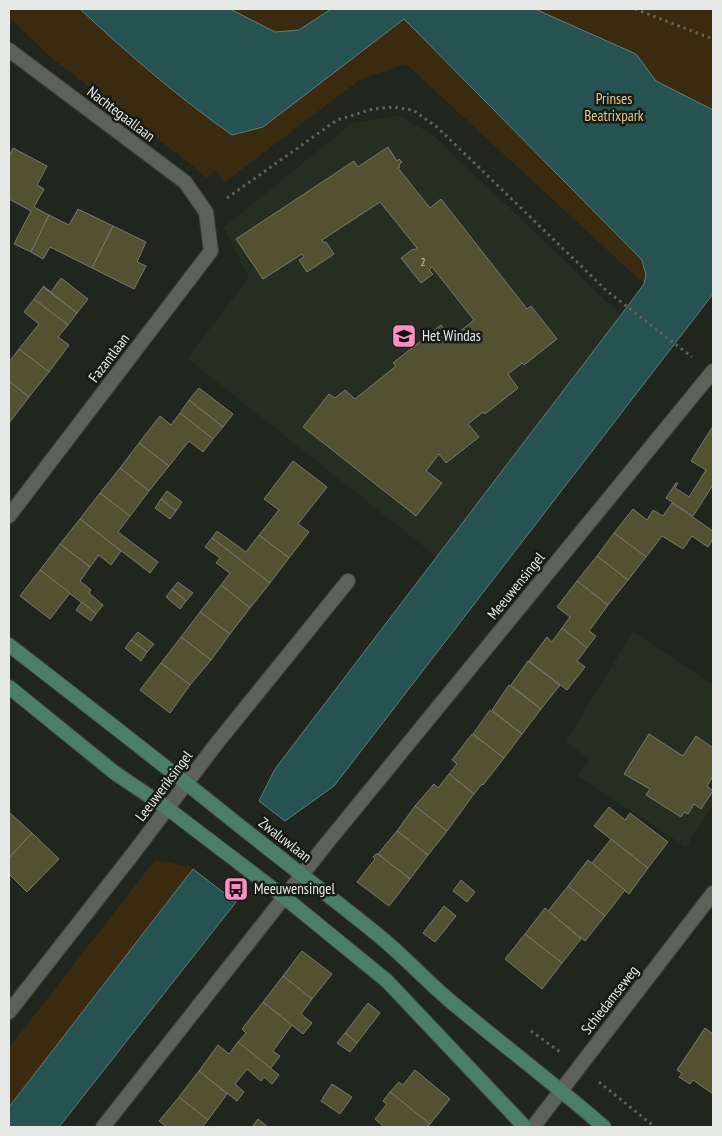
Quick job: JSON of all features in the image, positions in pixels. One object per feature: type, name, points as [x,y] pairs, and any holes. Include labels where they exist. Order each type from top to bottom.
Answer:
[{"type":"main road","name":"Zwaluwlaan","points":[[9,644],[380,937],[452,1003],[604,1127]]},
{"type":"main road","points":[[9,687],[115,773],[167,808],[284,897],[387,981],[525,1127]]},
{"type":"street","name":"Nachtegaallaan","points":[[9,50],[185,182],[206,212]]},
{"type":"street","name":"Fazantlaan","points":[[9,516],[211,251],[206,212]]},
{"type":"street","name":"Meeuwensingel","points":[[103,1127],[302,874],[713,371]]},
{"type":"street","name":"Leeuweriksingel","points":[[9,1012],[217,743],[348,581]]},
{"type":"street","name":"Schiedamseweg","points":[[533,1127],[713,893]]},
{"type":"path","points":[[635,9],[713,39]]},
{"type":"path","points":[[206,212],[337,120],[373,109],[393,107],[413,110],[437,127],[607,291],[691,356]]},
{"type":"shaded area","name":"Het Windas","points":[[398,115],[433,135],[621,315],[437,557],[187,358],[249,278],[224,227],[351,124]]},
{"type":"shaded area","points":[[633,632],[713,685],[713,805],[686,847],[577,775],[590,760],[566,741]]},
{"type":"green space","name":"Prinses Beatrixpark","points":[[9,9],[713,9],[713,188],[646,275],[644,284],[406,64],[361,79],[225,182],[215,171],[206,178],[192,165],[51,58],[9,17]]},
{"type":"green space","points":[[155,860],[186,866],[187,864],[193,869],[9,1107],[9,1048]]},
{"type":"water","points":[[80,9],[230,9],[275,32],[299,30],[331,9],[535,9],[636,54],[656,81],[713,110],[713,294],[334,786],[285,821],[259,801],[275,769],[621,315],[644,284],[646,275],[642,260],[404,19],[263,127],[232,135],[154,75]]},
{"type":"water","points":[[193,869],[236,902],[59,1127],[9,1127],[9,1107]]},
{"type":"building","points":[[388,147],[397,161],[399,159],[402,162],[398,168],[430,208],[441,199],[527,309],[531,306],[557,339],[524,365],[522,363],[508,374],[518,388],[485,414],[483,412],[468,424],[479,437],[446,463],[439,454],[426,471],[442,483],[416,516],[303,427],[329,394],[335,398],[345,390],[355,399],[396,366],[393,363],[441,325],[452,338],[474,320],[432,267],[429,270],[433,274],[421,283],[401,258],[417,248],[380,202],[322,240],[324,243],[326,242],[334,254],[307,272],[299,260],[304,257],[302,254],[263,279],[236,239],[354,161],[358,167]]},
{"type":"building","points":[[13,148],[47,166],[37,185],[44,189],[34,207],[49,215],[31,252],[14,244],[31,211],[9,199],[9,156]]},
{"type":"building","points":[[78,209],[113,226],[92,268],[50,247],[43,259],[31,252],[49,215],[69,225]]},
{"type":"building","points":[[113,226],[146,242],[137,262],[146,266],[134,289],[92,268]]},
{"type":"building","points":[[61,278],[88,299],[77,313],[43,286],[51,292]]},
{"type":"building","points":[[43,287],[77,313],[68,325],[34,299]]},
{"type":"building","points":[[34,299],[68,325],[58,337],[69,345],[49,372],[19,349],[39,324],[24,312]]},
{"type":"building","points":[[19,349],[49,372],[29,397],[9,381],[9,362]]},
{"type":"building","points":[[9,381],[29,397],[9,423]]},
{"type":"building","points":[[199,388],[233,414],[223,427],[189,400]]},
{"type":"building","points":[[189,400],[223,427],[213,439],[180,413]]},
{"type":"building","points":[[180,413],[213,439],[203,452],[189,441],[169,466],[139,443],[160,416],[171,425]]},
{"type":"building","points":[[713,426],[713,485],[693,516],[666,498],[676,483],[678,483],[675,488],[689,497],[706,470],[691,461]]},
{"type":"building","points":[[139,443],[169,466],[149,491],[120,468]]},
{"type":"building","points":[[293,461],[327,487],[298,524],[309,532],[289,558],[259,535],[279,510],[264,499]]},
{"type":"building","points":[[120,468],[149,491],[130,516],[100,493]]},
{"type":"building","points":[[167,491],[182,502],[176,511],[161,499]]},
{"type":"building","points":[[100,493],[130,516],[118,532],[158,562],[150,573],[80,519]]},
{"type":"building","points":[[161,499],[176,511],[170,519],[155,508]]},
{"type":"building","points":[[672,503],[713,531],[713,539],[708,547],[692,536],[683,549],[662,536],[646,557],[614,533],[633,509],[647,520],[653,510],[663,516]]},
{"type":"building","points":[[80,519],[121,551],[111,565],[99,555],[90,567],[60,544]]},
{"type":"building","points":[[217,531],[246,552],[259,535],[289,558],[270,583],[212,538]]},
{"type":"building","points":[[614,533],[646,557],[628,580],[597,556]]},
{"type":"building","points":[[212,538],[270,583],[250,608],[221,585],[230,573],[216,563],[220,558],[205,547]]},
{"type":"building","points":[[60,544],[90,567],[80,581],[91,590],[89,593],[103,605],[96,614],[40,570]]},
{"type":"building","points":[[597,556],[628,580],[608,605],[577,581]]},
{"type":"building","points":[[40,570],[70,593],[50,619],[20,596]]},
{"type":"building","points":[[577,581],[608,605],[589,631],[596,636],[587,648],[562,628],[570,617],[557,607]]},
{"type":"building","points":[[178,582],[193,593],[186,601],[172,589]]},
{"type":"building","points":[[221,585],[250,608],[230,634],[200,612]]},
{"type":"building","points":[[172,589],[186,601],[180,609],[166,597]]},
{"type":"building","points":[[82,602],[96,614],[91,621],[76,610]]},
{"type":"building","points":[[200,612],[230,634],[211,660],[181,637]]},
{"type":"building","points":[[562,628],[587,648],[577,661],[585,667],[567,690],[529,661],[547,637],[552,642]]},
{"type":"building","points":[[138,632],[154,644],[147,652],[131,640]]},
{"type":"building","points":[[181,637],[211,660],[190,685],[161,663]]},
{"type":"building","points":[[131,640],[147,652],[141,661],[125,648]]},
{"type":"building","points":[[528,661],[560,685],[541,709],[511,685]]},
{"type":"building","points":[[161,663],[190,685],[170,713],[140,690]]},
{"type":"building","points":[[509,685],[541,709],[522,734],[492,710]]},
{"type":"building","points":[[490,710],[522,734],[504,758],[473,734]]},
{"type":"building","points":[[472,734],[504,758],[474,794],[449,774],[457,764],[452,760]]},
{"type":"building","points":[[649,734],[683,756],[696,736],[713,748],[713,776],[707,786],[713,791],[701,809],[694,804],[688,814],[684,812],[681,817],[646,795],[650,789],[624,774]]},
{"type":"building","points":[[449,774],[474,794],[447,831],[415,806],[434,784],[438,788]]},
{"type":"building","points":[[415,806],[447,831],[428,855],[397,831]]},
{"type":"building","points":[[609,807],[625,820],[630,813],[668,842],[648,868],[594,826]]},
{"type":"building","points":[[9,812],[32,833],[9,858]]},
{"type":"building","points":[[397,831],[428,855],[410,879],[378,854]]},
{"type":"building","points":[[32,833],[59,859],[27,892],[9,874],[9,858]]},
{"type":"building","points":[[611,839],[648,868],[629,894],[592,863]]},
{"type":"building","points":[[376,854],[410,879],[389,906],[357,882],[375,859],[373,857]]},
{"type":"building","points":[[588,860],[625,890],[605,916],[568,886]]},
{"type":"building","points":[[461,880],[475,892],[467,902],[453,891]]},
{"type":"building","points":[[568,886],[605,916],[585,941],[548,911]]},
{"type":"building","points":[[444,906],[456,916],[435,942],[423,933]]},
{"type":"building","points":[[545,908],[581,939],[562,963],[525,934]]},
{"type":"building","points":[[525,934],[562,963],[542,989],[505,959]]},
{"type":"building","points":[[302,951],[332,974],[312,999],[283,976]]},
{"type":"building","points":[[283,976],[312,999],[301,1014],[312,1023],[303,1034],[263,1002]]},
{"type":"building","points":[[263,1002],[292,1025],[273,1051],[280,1056],[270,1069],[238,1042],[246,1033],[242,1029]]},
{"type":"building","points":[[368,1003],[380,1013],[357,1043],[345,1033]]},
{"type":"building","points":[[705,1028],[713,1034],[713,1094],[693,1080],[690,1084],[679,1077],[682,1073],[677,1070]]},
{"type":"building","points":[[345,1033],[357,1043],[350,1052],[337,1043]]},
{"type":"building","points":[[238,1042],[279,1075],[272,1084],[264,1077],[261,1081],[247,1069],[235,1084],[244,1092],[237,1101],[199,1071],[218,1045],[229,1054]]},
{"type":"building","points":[[415,1070],[450,1099],[430,1124],[390,1092],[399,1082],[403,1085]]},
{"type":"building","points":[[199,1071],[227,1094],[208,1120],[179,1097]]},
{"type":"building","points":[[332,1084],[352,1097],[340,1114],[321,1101]]},
{"type":"building","points":[[390,1092],[430,1124],[427,1127],[384,1127],[375,1119],[387,1104],[383,1101]]},
{"type":"building","points":[[179,1097],[208,1120],[202,1127],[167,1127],[159,1121]]},
{"type":"building","points":[[258,1119],[268,1127],[252,1127]]},
{"type":"place","name":"Het Windas","points":[[404,336]]},
{"type":"place","name":"Meeuwensingel","points":[[236,889]]}]
